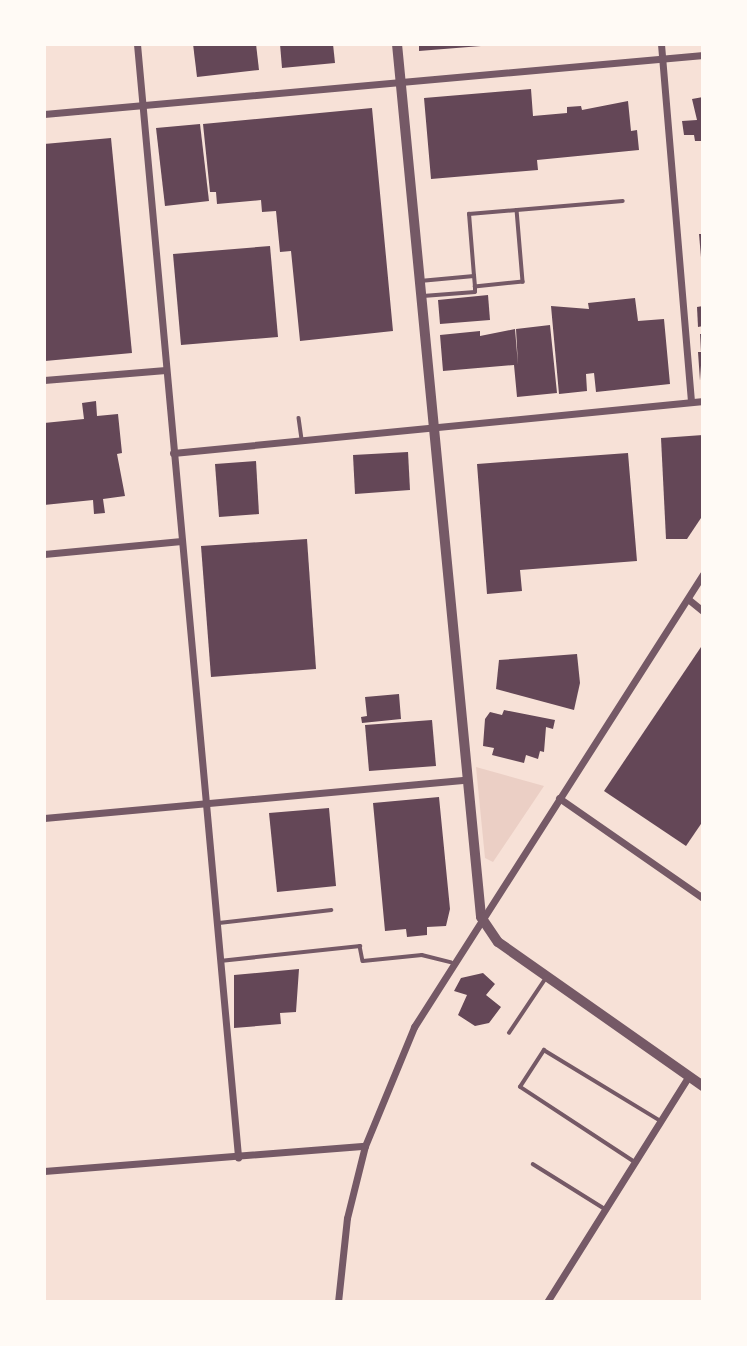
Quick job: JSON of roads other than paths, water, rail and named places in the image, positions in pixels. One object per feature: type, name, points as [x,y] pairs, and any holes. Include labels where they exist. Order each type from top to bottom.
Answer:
[{"type":"street","points":[[137,44],[238,1157]]},
{"type":"street","points":[[397,44],[465,780],[481,917],[498,942],[703,1086]]},
{"type":"street","points":[[661,44],[691,402]]},
{"type":"street","points":[[44,114],[703,55]]},
{"type":"street","points":[[44,380],[166,370]]},
{"type":"street","points":[[173,453],[703,401]]},
{"type":"street","points":[[44,554],[181,541]]},
{"type":"street","points":[[338,1302],[347,1218],[365,1146],[408,1039],[451,962],[703,574]]},
{"type":"street","points":[[688,599],[703,611]]},
{"type":"street","points":[[44,818],[465,780]]},
{"type":"street","points":[[559,798],[703,898]]},
{"type":"street","points":[[547,1302],[689,1076]]},
{"type":"street","points":[[44,1171],[365,1146]]},
{"type":"lane","points":[[421,297],[475,292],[469,214],[623,201]]},
{"type":"lane","points":[[475,286],[523,282],[517,210]]},
{"type":"lane","points":[[420,281],[474,276]]},
{"type":"lane","points":[[299,418],[302,440]]},
{"type":"lane","points":[[217,923],[331,910]]},
{"type":"lane","points":[[220,961],[360,946],[363,961],[422,955],[451,962]]},
{"type":"lane","points":[[509,1033],[547,977]]},
{"type":"lane","points":[[635,1163],[520,1087],[544,1050],[661,1121]]},
{"type":"lane","points":[[533,1164],[605,1209]]}]
